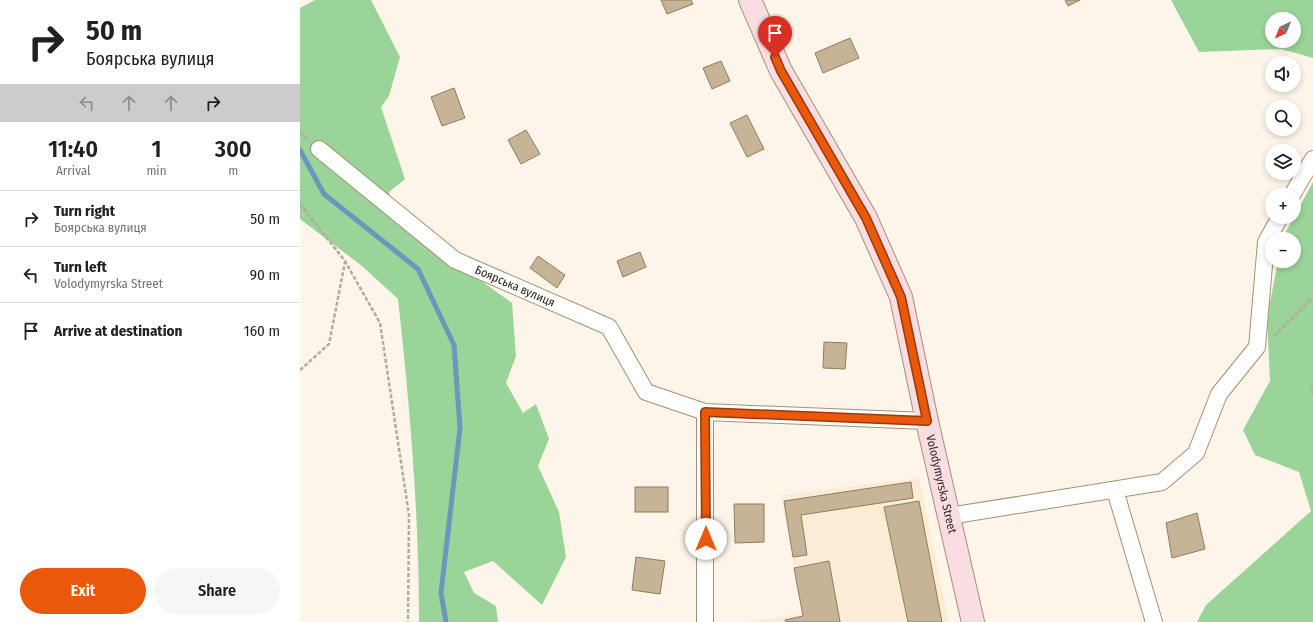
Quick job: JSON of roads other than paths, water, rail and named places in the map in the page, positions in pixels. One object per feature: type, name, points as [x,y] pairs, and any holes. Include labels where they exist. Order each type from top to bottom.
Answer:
[{"type":"street","name":"Volodymyrska Street","points":[[750,0],[781,71],[866,218],[901,297],[927,421],[973,622]]},
{"type":"street","name":"Боярська вулиця","points":[[319,149],[454,260],[609,327],[646,392],[705,412],[927,421]]},
{"type":"street","points":[[1296,188],[1313,159]]},
{"type":"street","points":[[949,516],[1162,482],[1196,453],[1218,394],[1257,346],[1266,242],[1276,224]]},
{"type":"street","points":[[705,412],[705,622]]},
{"type":"street","points":[[1115,490],[1154,622]]},
{"type":"waterway","points":[[300,150],[324,194],[418,269],[454,345],[460,428],[441,593],[446,622]]}]
